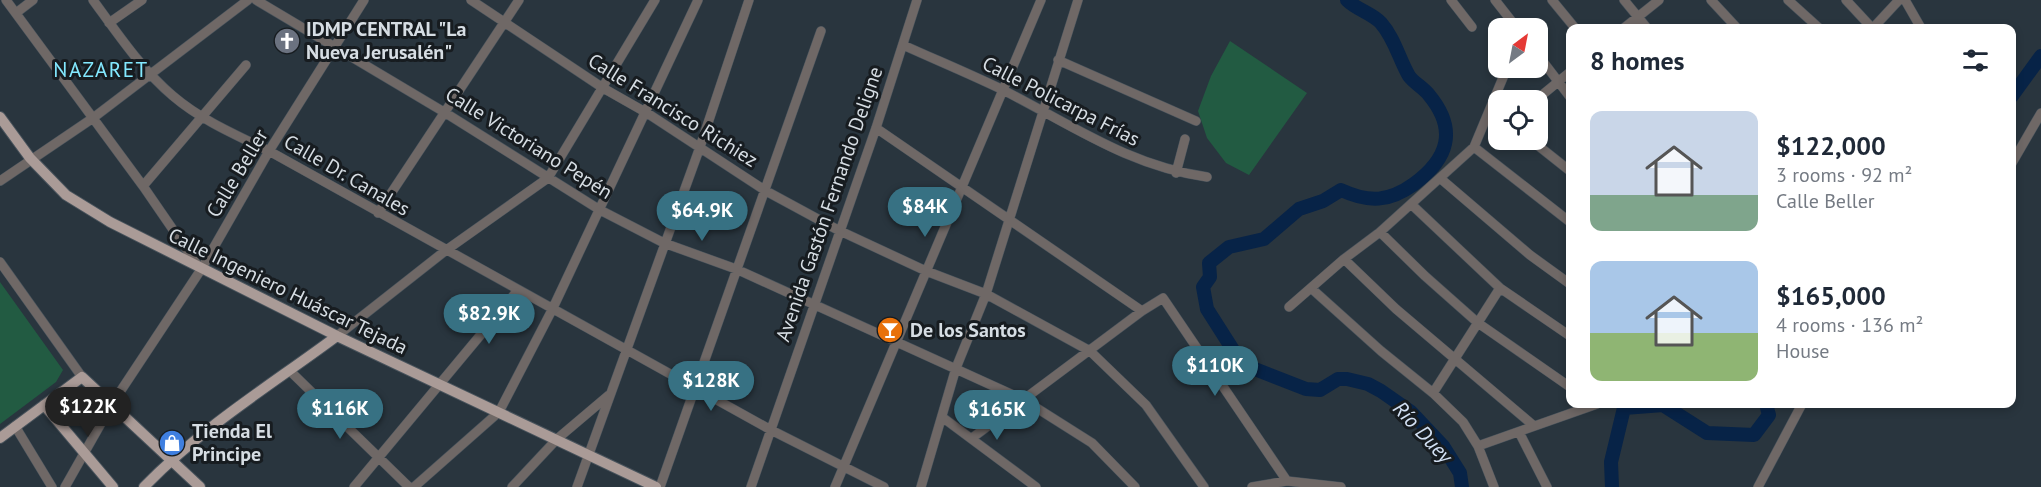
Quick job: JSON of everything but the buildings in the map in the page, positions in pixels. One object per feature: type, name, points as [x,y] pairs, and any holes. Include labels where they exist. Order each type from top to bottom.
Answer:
[{"type":"main road","name":"Calle Ingeniero Huáscar Tejada","points":[[0,117],[30,158],[66,195],[110,222],[337,336],[658,487]]},
{"type":"main road","points":[[144,487],[171,459],[216,422],[337,336]]},
{"type":"main road","points":[[0,438],[82,377],[200,487]]},
{"type":"main road","points":[[44,405],[112,487]]},
{"type":"street","points":[[6,0],[200,267]]},
{"type":"street","points":[[16,13],[33,0]]},
{"type":"street","name":"Calle Dr. Canales","points":[[93,0],[150,73],[174,97],[213,124],[269,151],[445,251],[771,430],[884,487]]},
{"type":"street","points":[[110,23],[141,0]]},
{"type":"street","points":[[0,181],[30,158],[93,118],[248,0]]},
{"type":"street","name":"Calle Victoriano Pepén","points":[[256,0],[444,112],[600,210],[664,243],[736,269],[1024,400],[1092,443],[1135,487]]},
{"type":"street","name":"Calle Beller","points":[[65,487],[82,453],[112,404],[200,267],[269,151],[364,0]]},
{"type":"street","name":"Calle Francisco Richiez","points":[[471,0],[603,88],[647,113],[766,191],[838,230],[926,271],[986,294],[1090,351],[1146,405],[1204,487]]},
{"type":"street","points":[[378,213],[519,0]]},
{"type":"street","points":[[337,336],[445,251],[548,178],[655,0]]},
{"type":"street","points":[[414,487],[499,412],[552,310],[647,113],[698,0]]},
{"type":"street","points":[[577,487],[700,147],[749,0]]},
{"type":"street","name":"Avenida Gastón Fernando Deligne","points":[[751,487],[838,230],[876,128],[917,0]]},
{"type":"street","points":[[835,487],[1041,0]]},
{"type":"street","points":[[921,487],[956,368],[986,294],[1078,0]]},
{"type":"street","points":[[1451,0],[1472,27]]},
{"type":"street","points":[[1495,0],[1509,18]]},
{"type":"street","points":[[1552,0],[1572,24]]},
{"type":"street","points":[[1624,0],[1643,24]]},
{"type":"street","points":[[1630,24],[1659,0]]},
{"type":"street","points":[[1711,0],[1733,24]]},
{"type":"street","points":[[1788,0],[1804,24]]},
{"type":"street","points":[[1846,0],[1868,24]]},
{"type":"street","points":[[1876,24],[1899,0]]},
{"type":"street","points":[[1905,0],[1919,24]]},
{"type":"street","points":[[658,487],[766,191],[821,31]]},
{"type":"street","name":"Calle Policarpa Frías","points":[[903,45],[1003,90],[1128,156],[1176,173],[1208,177]]},
{"type":"street","points":[[1058,60],[1196,121]]},
{"type":"street","points":[[143,186],[246,65]]},
{"type":"street","points":[[1548,68],[1566,92]]},
{"type":"street","points":[[1548,90],[1566,75]]},
{"type":"street","points":[[2016,156],[2041,113]]},
{"type":"street","points":[[1289,307],[1441,179],[1474,147],[1488,125]]},
{"type":"street","points":[[876,128],[1142,311]]},
{"type":"street","points":[[1176,173],[1185,139]]},
{"type":"street","points":[[1474,147],[1566,219]]},
{"type":"street","points":[[1544,150],[1566,168]]},
{"type":"street","points":[[1441,179],[1530,255],[1566,281]]},
{"type":"street","points":[[1412,204],[1500,288],[1566,333]]},
{"type":"street","points":[[1380,232],[1478,323],[1566,384]]},
{"type":"street","points":[[1344,259],[1396,309],[1534,426]]},
{"type":"street","points":[[0,262],[82,377]]},
{"type":"street","points":[[1433,393],[1500,288]]},
{"type":"street","points":[[1312,289],[1381,351],[1433,393],[1463,422],[1478,446],[1494,487]]},
{"type":"street","points":[[354,487],[518,290]]},
{"type":"street","points":[[972,438],[1160,298],[1166,299],[1287,481]]},
{"type":"street","points":[[290,371],[409,487]]},
{"type":"street","points":[[512,487],[556,439],[611,393]]},
{"type":"street","points":[[1478,446],[1585,408]]},
{"type":"street","points":[[1758,487],[1800,408]]},
{"type":"street","points":[[942,417],[1036,487]]},
{"type":"street","points":[[15,426],[52,487]]},
{"type":"street","points":[[1519,432],[1547,487]]},
{"type":"street","points":[[1252,487],[1287,481],[1341,487]]},
{"type":"green space","points":[[1230,41],[1307,93],[1249,175],[1226,163],[1207,138],[1198,111],[1211,76]]},
{"type":"green space","points":[[0,282],[63,370],[56,382],[0,424]]},
{"type":"waterway","name":"Río Duey","points":[[1347,0],[1381,23],[1390,36],[1409,76],[1427,92],[1438,108],[1444,120],[1446,132],[1441,154],[1426,174],[1396,194],[1370,199],[1341,190],[1323,201],[1299,209],[1264,239],[1229,247],[1209,263],[1210,277],[1203,287],[1207,309],[1242,364],[1306,389],[1320,390],[1338,379],[1347,379],[1368,384],[1381,391],[1411,412],[1443,446],[1460,473],[1462,487]]},
{"type":"waterway","points":[[2016,90],[2041,56]]},
{"type":"waterway","points":[[1612,487],[1611,462],[1624,408]]},
{"type":"waterway","points":[[1668,408],[1707,433],[1754,435],[1769,415],[1767,408]]},
{"type":"place","name":"IDMP CENTRAL \"La Nueva Jerusalén\"","points":[[287,41]]},
{"type":"place","name":"De los Santos","points":[[890,330]]},
{"type":"place","name":"Tienda El Principe","points":[[172,443]]},
{"type":"district","name":"NAZARET","points":[[101,69]]}]
